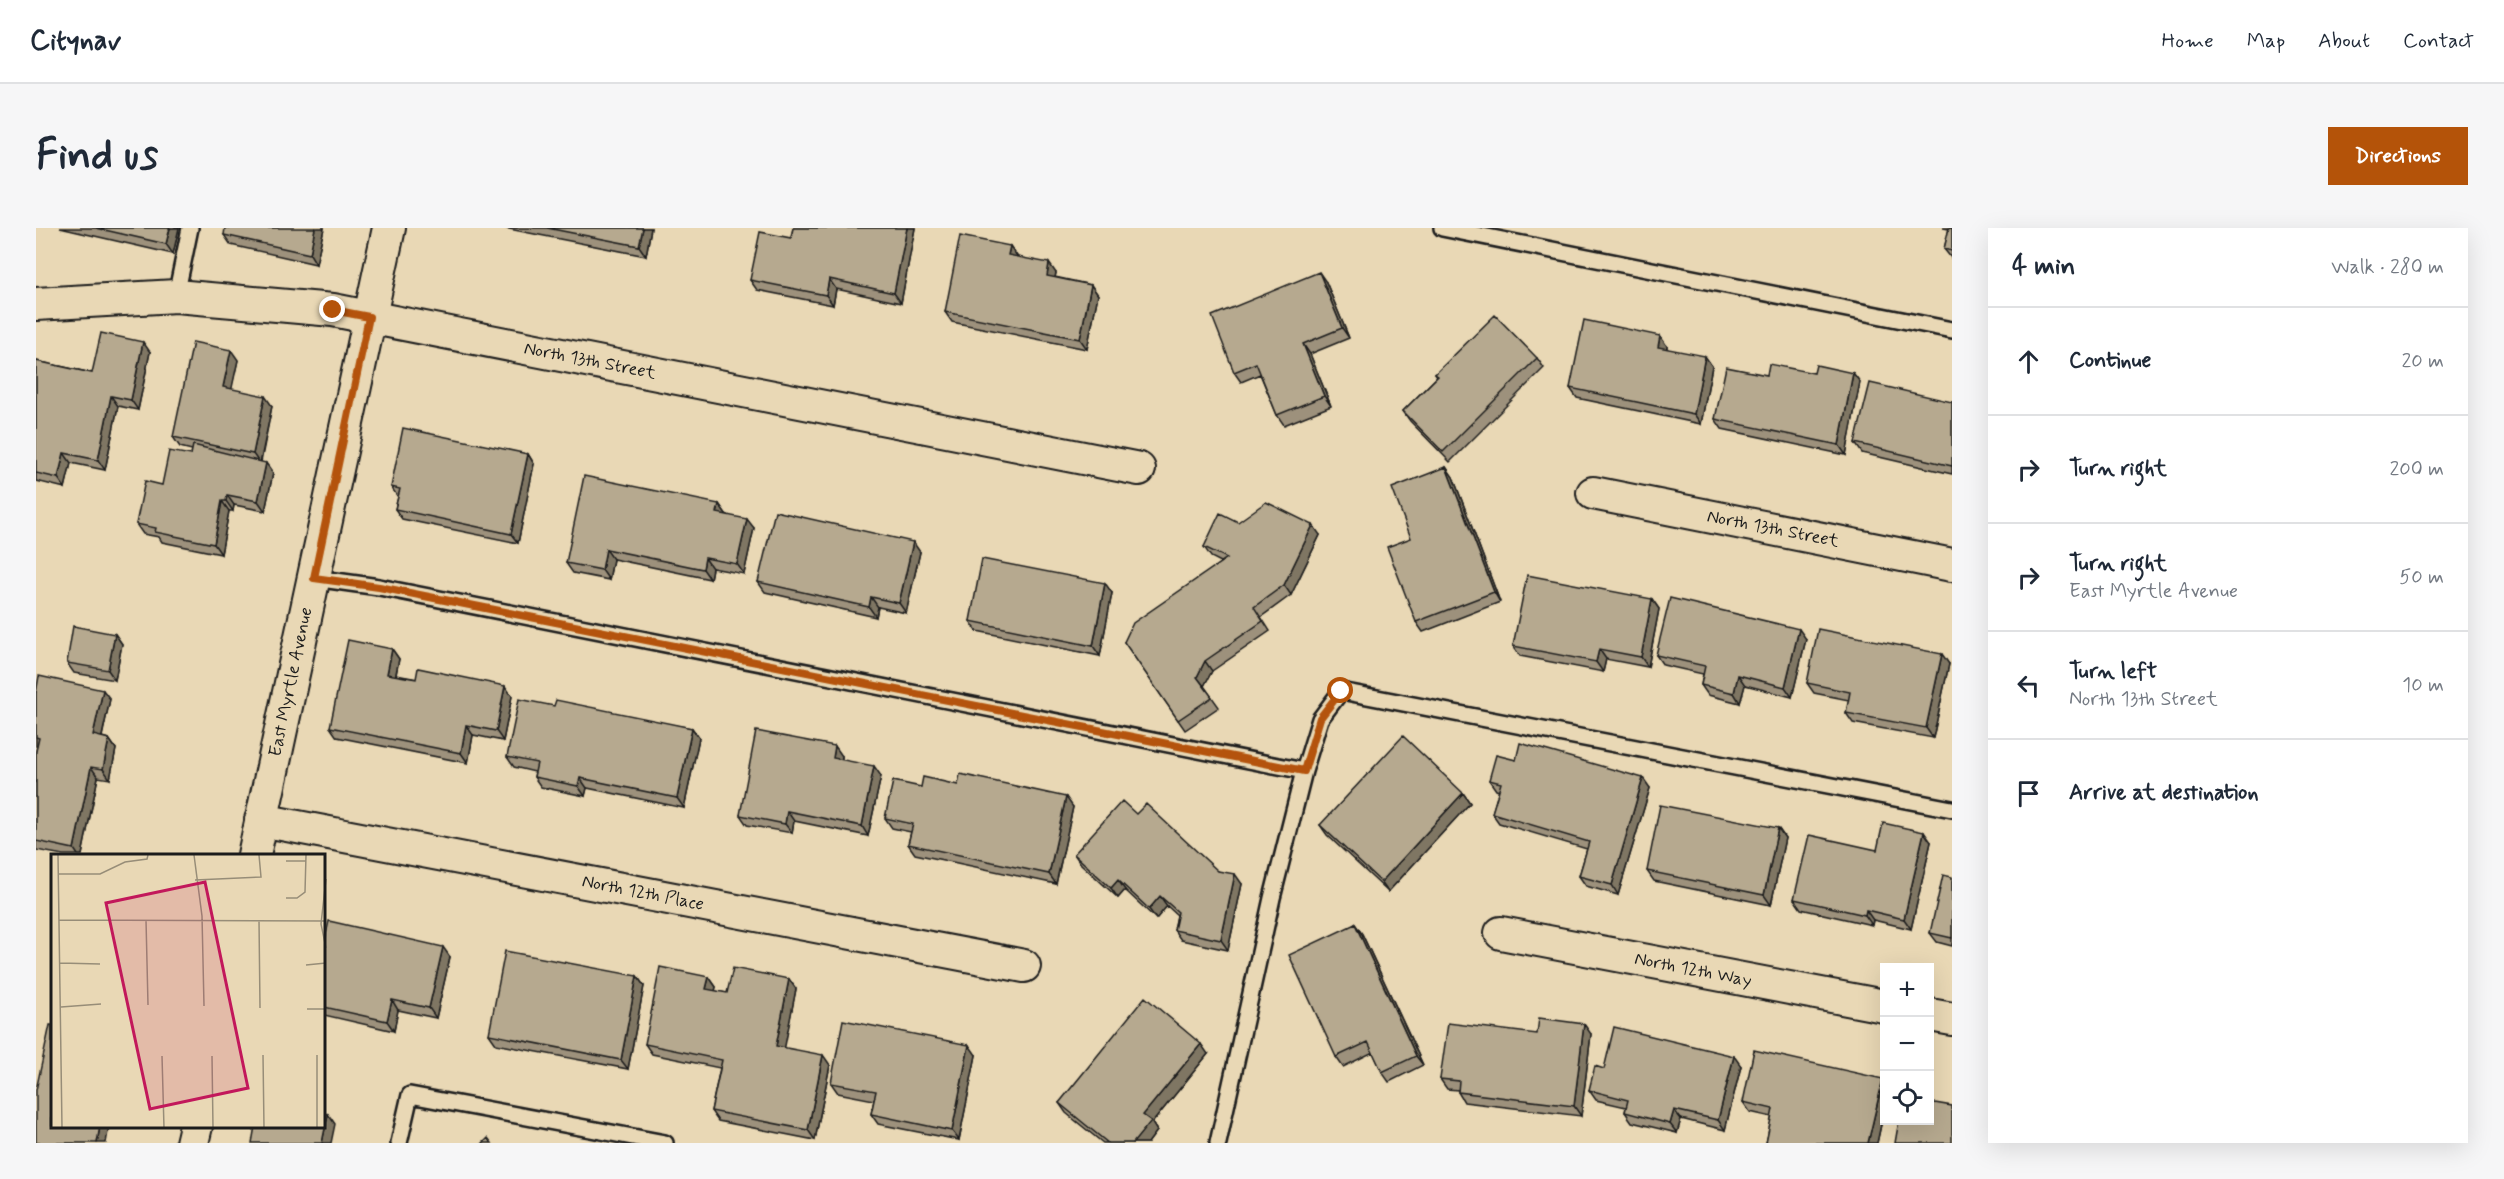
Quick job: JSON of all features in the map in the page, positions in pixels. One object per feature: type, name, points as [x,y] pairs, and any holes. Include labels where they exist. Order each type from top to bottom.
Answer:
[{"type":"street","name":"East Myrtle Avenue","points":[[254,854],[389,228]]},
{"type":"street","name":"North 13th Street","points":[[36,303],[176,296],[333,310],[1139,469]]},
{"type":"street","name":"North 13th Street","points":[[1593,493],[1952,565]]},
{"type":"street","name":"North 12th Place","points":[[261,820],[1024,966]]},
{"type":"street","name":"North 12th Way","points":[[1501,933],[1880,1005]]},
{"type":"street","points":[[1934,1016],[1952,1019]]},
{"type":"street","points":[[192,1143],[196,1128]]},
{"type":"lane","points":[[176,296],[190,228]]},
{"type":"lane","points":[[1442,228],[1952,330]]},
{"type":"lane","points":[[314,578],[379,587],[1304,771]]},
{"type":"lane","points":[[1218,1143],[1272,898],[1304,771],[1320,718],[1341,691],[1952,808]]},
{"type":"lane","points":[[399,1143],[410,1095],[665,1143]]},
{"type":"building","points":[[96,228],[170,228],[166,244]]},
{"type":"building","points":[[225,228],[315,228],[310,254],[224,235]]},
{"type":"building","points":[[547,228],[643,228],[639,246]]},
{"type":"building","points":[[793,228],[907,228],[894,293],[829,279],[826,295],[750,280],[760,232],[791,238]]},
{"type":"building","points":[[1949,228],[1952,228],[1952,251],[1944,249]]},
{"type":"building","points":[[960,236],[1010,246],[1008,255],[1049,263],[1047,276],[1091,285],[1080,339],[945,312]]},
{"type":"building","points":[[1319,272],[1342,328],[1303,344],[1324,396],[1277,415],[1256,363],[1234,372],[1212,316]]},
{"type":"building","points":[[1495,315],[1537,358],[1443,452],[1403,411],[1438,376],[1435,374]]},
{"type":"building","points":[[1584,320],[1660,336],[1658,347],[1705,356],[1694,414],[1570,388]]},
{"type":"building","points":[[101,333],[143,342],[131,400],[111,396],[98,460],[64,453],[58,478],[36,473],[36,361],[92,373]]},
{"type":"building","points":[[193,342],[231,350],[223,387],[265,396],[253,454],[173,437]]},
{"type":"building","points":[[1769,364],[1814,373],[1816,365],[1853,373],[1839,445],[1715,419],[1726,367],[1767,375]]},
{"type":"building","points":[[1870,383],[1952,402],[1952,466],[1855,443]]},
{"type":"building","points":[[403,428],[528,454],[511,534],[395,509],[400,489],[391,487]]},
{"type":"building","points":[[193,445],[266,463],[258,501],[227,495],[226,501],[222,501],[214,544],[155,532],[156,528],[136,524],[145,481],[162,485],[169,451],[191,455]]},
{"type":"building","points":[[1446,467],[1494,592],[1416,622],[1387,547],[1411,538],[1392,488]]},
{"type":"building","points":[[584,476],[719,504],[717,513],[747,519],[737,564],[705,558],[703,569],[606,549],[602,570],[566,563]]},
{"type":"building","points":[[1266,502],[1313,525],[1284,585],[1254,607],[1263,621],[1205,661],[1197,677],[1212,697],[1178,720],[1124,642],[1133,623],[1227,558],[1204,547],[1220,513],[1238,522]]},
{"type":"building","points":[[775,511],[913,542],[899,603],[871,597],[869,607],[758,582]]},
{"type":"building","points":[[982,559],[1105,583],[1093,646],[970,621]]},
{"type":"building","points":[[1527,575],[1652,599],[1641,657],[1599,649],[1596,662],[1513,646]]},
{"type":"building","points":[[1670,598],[1799,629],[1785,687],[1738,675],[1734,693],[1701,685],[1705,666],[1656,655]]},
{"type":"building","points":[[73,626],[115,634],[108,670],[67,663]]},
{"type":"building","points":[[1818,629],[1942,654],[1926,728],[1846,713],[1850,692],[1807,683]]},
{"type":"building","points":[[348,640],[392,649],[387,674],[416,679],[418,668],[505,686],[496,731],[466,725],[461,753],[330,727]]},
{"type":"building","points":[[39,676],[103,690],[93,735],[109,739],[103,769],[91,767],[74,849],[36,841],[36,751],[39,738],[36,737],[36,693]]},
{"type":"building","points":[[519,699],[554,706],[556,700],[692,728],[677,798],[580,778],[578,786],[534,777],[537,763],[507,757]]},
{"type":"building","points":[[756,731],[835,746],[833,758],[874,766],[862,826],[787,811],[785,824],[740,815]]},
{"type":"building","points":[[1403,736],[1463,793],[1381,882],[1320,825]]},
{"type":"building","points":[[1520,743],[1643,778],[1612,885],[1579,876],[1589,842],[1492,813],[1501,783],[1489,780],[1496,755],[1516,760]]},
{"type":"building","points":[[960,774],[1066,797],[1049,874],[908,844],[913,824],[885,818],[893,781],[921,787],[923,777],[958,785]]},
{"type":"building","points":[[1122,801],[1136,814],[1146,804],[1218,871],[1235,874],[1221,940],[1174,930],[1178,912],[1160,896],[1149,909],[1118,880],[1111,888],[1074,854]]},
{"type":"building","points":[[1660,805],[1778,828],[1764,895],[1647,871]]},
{"type":"building","points":[[1883,823],[1924,832],[1904,919],[1866,910],[1865,915],[1794,899],[1809,835],[1877,850]]},
{"type":"building","points":[[1943,875],[1952,877],[1952,938],[1930,933]]},
{"type":"building","points":[[329,921],[443,947],[429,1008],[392,1000],[387,1021],[326,1007],[326,934]]},
{"type":"building","points":[[1355,924],[1416,1056],[1382,1072],[1368,1042],[1336,1057],[1289,955]]},
{"type":"building","points":[[505,951],[637,976],[621,1060],[489,1034]]},
{"type":"building","points":[[660,967],[709,977],[706,989],[727,993],[733,968],[789,979],[776,1046],[823,1055],[808,1130],[711,1111],[722,1060],[645,1044]]},
{"type":"building","points":[[1145,997],[1201,1044],[1143,1115],[1151,1121],[1133,1143],[1108,1143],[1059,1103]]},
{"type":"building","points":[[1539,1018],[1584,1024],[1574,1106],[1458,1092],[1459,1081],[1440,1079],[1448,1023],[1537,1034]]},
{"type":"building","points":[[843,1020],[969,1045],[952,1131],[871,1114],[876,1091],[831,1083]]},
{"type":"building","points":[[51,1025],[51,1128],[100,1128],[97,1143],[36,1143],[36,1090]]},
{"type":"building","points":[[1614,1027],[1734,1056],[1718,1120],[1674,1110],[1670,1124],[1625,1112],[1628,1100],[1589,1090],[1595,1066],[1604,1069]]},
{"type":"building","points":[[1754,1050],[1880,1078],[1880,1092],[1868,1143],[1766,1143],[1773,1109],[1743,1102]]},
{"type":"building","points":[[1934,1103],[1952,1106],[1952,1143],[1895,1143],[1898,1125],[1934,1125]]},
{"type":"building","points":[[255,1128],[325,1128],[322,1143],[252,1143]]},
{"type":"route","points":[[333,310],[369,317],[314,578],[379,587],[1304,771],[1320,718],[1341,691]]}]
